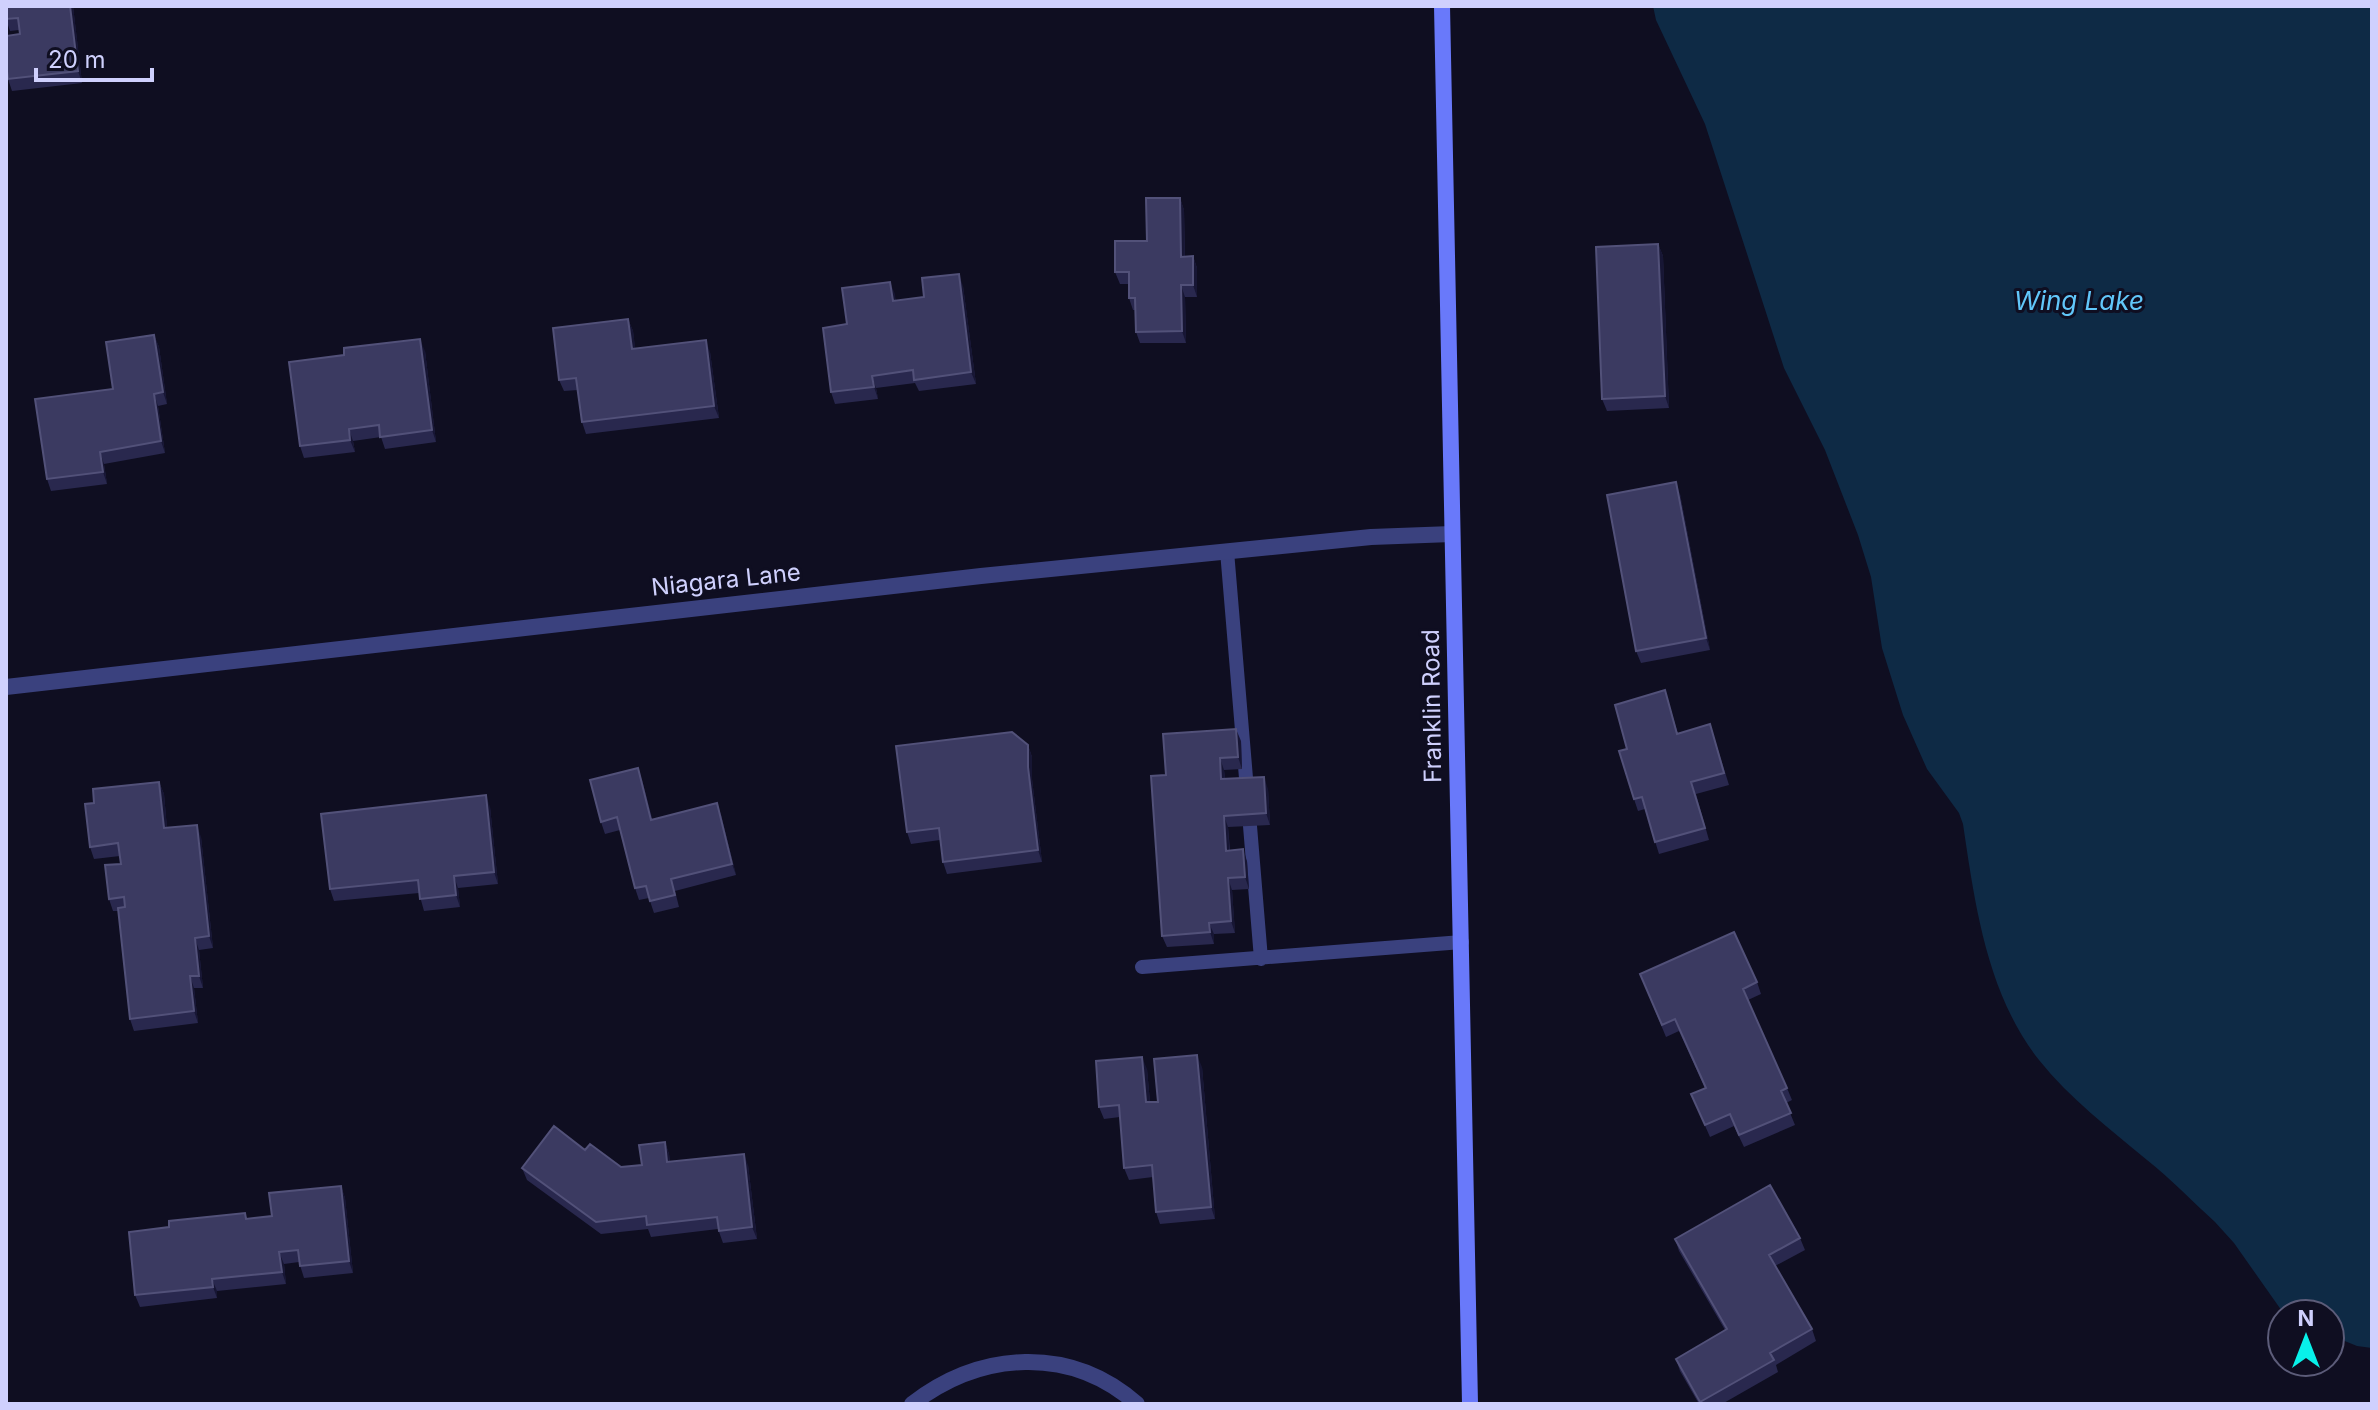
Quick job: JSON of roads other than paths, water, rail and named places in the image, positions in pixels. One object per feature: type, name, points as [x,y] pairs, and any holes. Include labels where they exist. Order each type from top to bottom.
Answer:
[{"type":"street","name":"Franklin Road","points":[[1442,6],[1470,1404]]},
{"type":"street","name":"Niagara Lane","points":[[6,687],[966,577],[1371,537],[1452,534]]},
{"type":"street","points":[[912,1404],[965,1373],[998,1364],[1035,1361],[1099,1376],[1137,1404]]},
{"type":"lane","points":[[1227,551],[1247,790]]},
{"type":"lane","points":[[1250,826],[1261,959]]},
{"type":"lane","points":[[1142,967],[1462,942]]},
{"type":"water","name":"Wing Lake","points":[[1653,6],[2372,6],[2372,1348],[2346,1342],[2346,1298],[2273,1298],[2234,1243],[2215,1222],[2077,1101],[2039,1060],[2021,1034],[1995,978],[1986,948],[1963,824],[1959,813],[1927,769],[1903,715],[1882,648],[1871,577],[1858,535],[1825,450],[1784,368],[1705,124],[1656,20]]}]
